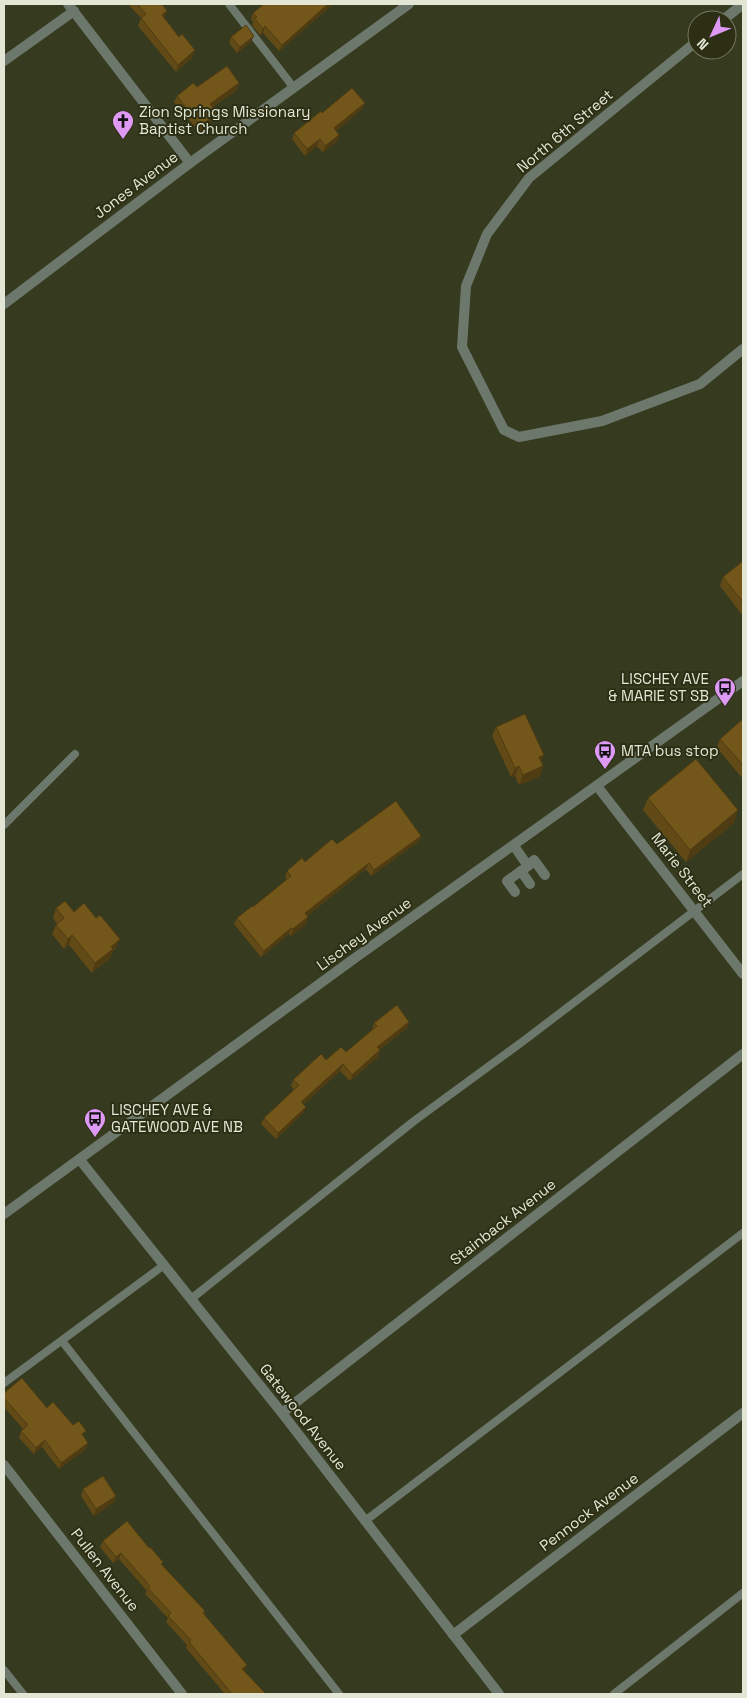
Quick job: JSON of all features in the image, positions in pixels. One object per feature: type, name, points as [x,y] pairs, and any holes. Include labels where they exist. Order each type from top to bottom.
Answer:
[{"type":"street","name":"Jones Avenue","points":[[4,304],[190,163],[409,4]]},
{"type":"street","points":[[4,61],[71,7],[190,163]]},
{"type":"street","name":"North 6th Street","points":[[687,49],[529,178],[487,234],[466,286],[462,347],[504,430],[519,436],[602,421],[700,384],[743,349]]},
{"type":"street","name":"Lischey Avenue","points":[[5,1212],[80,1160],[355,958],[743,681]]},
{"type":"street","name":"Marie Street","points":[[597,786],[743,974]]},
{"type":"street","points":[[514,846],[525,868],[530,884]]},
{"type":"street","points":[[515,892],[507,881],[534,860],[545,875]]},
{"type":"street","name":"Stainback Avenue","points":[[282,1413],[743,1054]]},
{"type":"street","name":"Gatewood Avenue","points":[[80,1160],[282,1413],[499,1694]]},
{"type":"street","name":"Pennock Avenue","points":[[453,1635],[743,1414]]},
{"type":"street","name":"Pullen Avenue","points":[[4,1465],[182,1694]]},
{"type":"lane","points":[[229,4],[294,88]]},
{"type":"lane","points":[[4,825],[75,754]]},
{"type":"lane","points":[[191,1299],[414,1120],[522,1042],[743,874]]},
{"type":"lane","points":[[365,1521],[743,1234]]},
{"type":"lane","points":[[4,1383],[164,1265]]},
{"type":"lane","points":[[62,1341],[339,1694]]},
{"type":"lane","points":[[614,1694],[743,1593]]},
{"type":"lane","points":[[4,1670],[23,1694]]},
{"type":"building","points":[[137,4],[162,4],[167,11],[162,15],[179,37],[182,34],[195,50],[178,65],[141,18],[146,14]]},
{"type":"building","points":[[264,4],[328,4],[282,45],[265,26],[263,29],[254,18],[257,17],[253,13]]},
{"type":"building","points":[[246,25],[254,36],[240,47],[231,37]]},
{"type":"building","points":[[227,66],[239,83],[210,104],[217,113],[201,126],[177,96],[193,83],[197,87]]},
{"type":"building","points":[[352,88],[365,103],[334,128],[339,135],[325,146],[320,139],[307,149],[294,133]]},
{"type":"building","points":[[743,561],[743,602],[723,577]]},
{"type":"building","points":[[525,714],[544,755],[539,757],[543,766],[523,775],[519,766],[515,768],[496,727]]},
{"type":"building","points":[[743,719],[743,765],[720,739]]},
{"type":"building","points":[[696,759],[738,810],[690,850],[648,798]]},
{"type":"building","points":[[396,801],[421,836],[374,870],[369,863],[305,913],[308,917],[293,929],[291,928],[264,951],[237,918],[291,876],[287,871],[302,858],[305,862],[332,839],[337,844]]},
{"type":"building","points":[[65,901],[74,912],[84,903],[96,918],[100,915],[120,939],[111,947],[113,949],[95,963],[72,935],[68,939],[56,925],[64,918],[56,908]]},
{"type":"building","points":[[397,1005],[409,1022],[377,1047],[380,1050],[352,1075],[343,1064],[301,1102],[306,1107],[278,1133],[264,1118],[299,1085],[293,1080],[321,1054],[326,1060],[341,1047],[346,1052],[377,1026],[374,1023]]},
{"type":"building","points":[[22,1378],[47,1408],[53,1402],[73,1425],[79,1421],[86,1431],[82,1434],[88,1443],[61,1463],[45,1440],[36,1448],[21,1431],[28,1425],[4,1398],[4,1393]]},
{"type":"building","points":[[103,1476],[116,1496],[96,1509],[83,1489]]},
{"type":"building","points":[[127,1521],[163,1562],[161,1564],[205,1611],[203,1613],[247,1665],[242,1669],[266,1694],[232,1694],[189,1642],[191,1640],[168,1616],[171,1613],[148,1588],[150,1586],[121,1553],[116,1557],[103,1541]]},
{"type":"place","name":"Zion Springs Missionary Baptist Church","points":[[123,140]]},
{"type":"place","name":"LISCHEY AVE & MARIE ST SB","points":[[725,707]]},
{"type":"place","name":"MTA bus stop","points":[[605,770]]},
{"type":"place","name":"LISCHEY AVE & GATEWOOD AVE NB","points":[[95,1138]]}]
